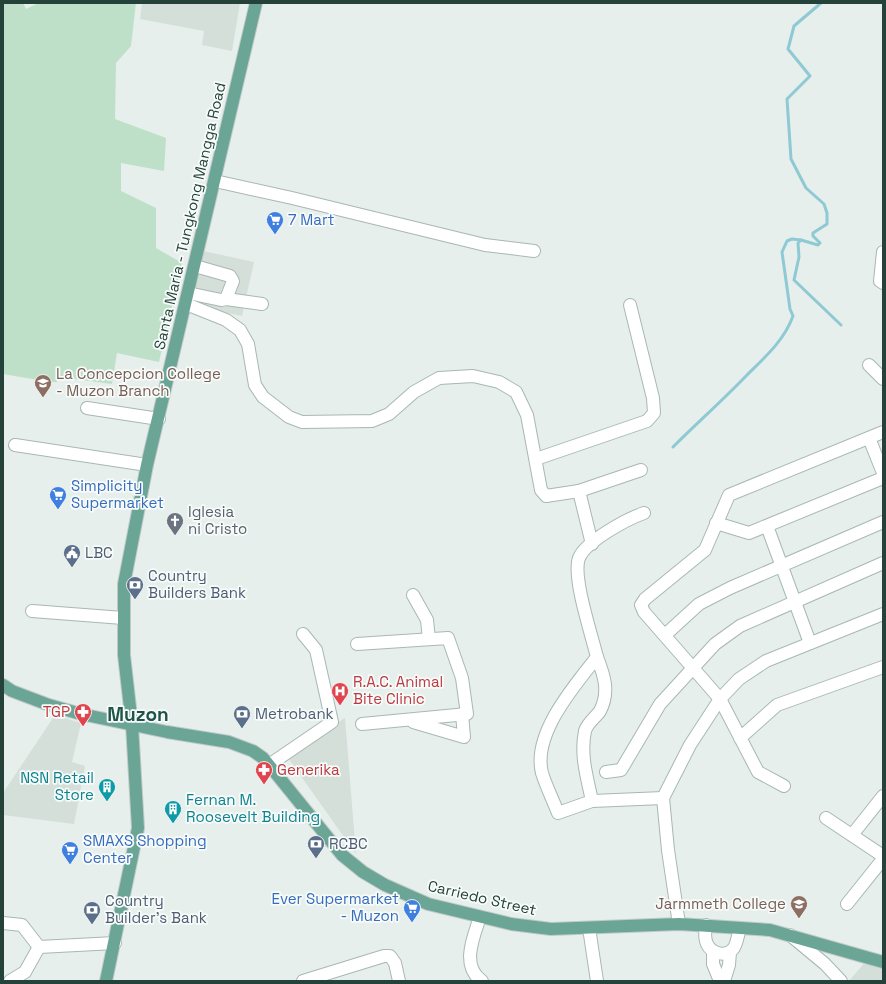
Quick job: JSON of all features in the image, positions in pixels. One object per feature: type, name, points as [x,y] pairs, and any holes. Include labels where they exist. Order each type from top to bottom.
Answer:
[{"type":"main road","name":"Santa Maria - Tungkong Mangga Road","points":[[106,981],[138,828],[132,725],[124,655],[124,584],[147,465],[256,3]]},
{"type":"main road","name":"Carriedo Street","points":[[3,685],[12,691],[49,705],[132,725],[242,745],[253,751],[269,765],[342,855],[363,872],[386,885],[428,904],[510,924],[551,929],[679,924],[770,930],[883,962]]},
{"type":"street","points":[[214,181],[292,198],[485,245],[534,251]]},
{"type":"street","points":[[883,252],[880,281],[883,283]]},
{"type":"street","points":[[195,266],[230,276],[233,281],[226,299]]},
{"type":"street","points":[[187,298],[226,299],[262,304]]},
{"type":"street","points":[[187,298],[226,320],[240,330],[248,344],[255,385],[263,397],[288,417],[302,422],[372,421],[388,414],[414,392],[439,378],[473,376],[499,382],[516,392],[527,415],[541,490],[546,496],[578,491],[642,470]]},
{"type":"street","points":[[536,459],[647,421],[654,413],[653,398],[630,305]]},
{"type":"street","points":[[869,365],[883,379]]},
{"type":"street","points":[[87,408],[158,419]]},
{"type":"street","points":[[784,786],[758,772],[720,699],[644,612],[641,605],[645,599],[705,550],[729,495],[883,432]]},
{"type":"street","points":[[869,438],[883,473]]},
{"type":"street","points":[[15,445],[147,465]]},
{"type":"street","points":[[716,523],[750,533],[883,478]]},
{"type":"street","points":[[578,491],[592,544]]},
{"type":"street","points":[[592,801],[582,754],[586,729],[600,710],[605,697],[605,678],[597,657],[578,584],[579,558],[596,538],[632,517],[644,513]]},
{"type":"street","points":[[665,635],[699,604],[730,588],[883,522]]},
{"type":"street","points":[[767,526],[810,643]]},
{"type":"street","points":[[606,772],[620,770],[660,704],[714,644],[740,626],[883,563]]},
{"type":"street","points":[[413,595],[427,620],[429,639]]},
{"type":"street","points":[[32,611],[123,618]]},
{"type":"street","points":[[679,924],[668,850],[663,798],[690,745],[720,699],[739,679],[766,661],[883,614]]},
{"type":"street","points":[[269,765],[332,722],[316,650],[303,634]]},
{"type":"street","points":[[357,644],[448,638],[462,678],[467,714],[362,724]]},
{"type":"street","points":[[597,657],[575,685],[542,744],[542,771],[558,813],[592,801],[663,798]]},
{"type":"street","points":[[740,738],[777,705],[883,667]]},
{"type":"street","points":[[406,720],[464,737],[462,714]]},
{"type":"street","points":[[852,835],[883,796]]},
{"type":"street","points":[[826,818],[883,858],[847,904]]},
{"type":"street","points":[[480,917],[470,953],[475,974],[482,981]]},
{"type":"street","points":[[3,923],[22,925],[39,947]]},
{"type":"street","points":[[706,925],[705,932],[707,944],[713,951],[718,953],[730,952],[734,949],[740,928]]},
{"type":"street","points":[[589,928],[597,981]]},
{"type":"street","points":[[788,934],[825,964],[841,981]]},
{"type":"street","points":[[39,947],[115,943]]},
{"type":"street","points":[[10,981],[25,972],[39,947]]},
{"type":"street","points":[[713,951],[713,964],[720,981]]},
{"type":"street","points":[[724,981],[729,965],[730,952]]},
{"type":"street","points":[[303,981],[321,978],[384,956],[390,956],[395,963],[399,981]]},
{"type":"shaded area","points":[[142,3],[240,3],[232,51],[202,45],[204,31],[140,19]]},
{"type":"shaded area","points":[[203,251],[254,262],[242,316],[191,305]]},
{"type":"shaded area","points":[[55,715],[81,723],[72,762],[85,766],[74,824],[3,815],[3,793]]},
{"type":"shaded area","points":[[345,718],[356,854],[286,755]]},
{"type":"shaded area","points":[[866,961],[883,967],[883,981],[849,981]]},
{"type":"green space","points":[[3,3],[23,3],[26,9],[39,3],[136,3],[131,46],[116,63],[115,119],[166,138],[164,171],[121,163],[121,191],[156,208],[156,248],[182,263],[159,362],[117,353],[112,384],[59,377],[57,382],[50,382],[3,374]]},
{"type":"waterway","points":[[821,3],[794,26],[788,49],[810,76],[787,99],[791,159],[806,188],[824,204],[827,213],[827,224],[813,233],[813,236],[820,243],[818,245],[801,240],[798,243],[799,257],[794,280],[841,325]]},
{"type":"waterway","points":[[673,447],[766,356],[779,341],[789,325],[793,316],[790,309],[782,252],[787,241],[792,239],[801,240]]},
{"type":"place","name":"7 Mart","points":[[275,235]]},
{"type":"place","name":"La Concepcion College - Muzon Branch","points":[[43,398]]},
{"type":"place","name":"Simplicity Supermarket","points":[[58,510]]},
{"type":"place","name":"Iglesia ni Cristo","points":[[175,536]]},
{"type":"place","name":"LBC","points":[[72,568]]},
{"type":"place","name":"Country Builders Bank","points":[[135,600]]},
{"type":"place","name":"R.A.C. Animal Bite Clinic","points":[[340,706]]},
{"type":"place","name":"TGP","points":[[83,727]]},
{"type":"place","name":"Metrobank","points":[[242,729]]},
{"type":"place","name":"Generika","points":[[264,785]]},
{"type":"place","name":"NSN Retail Store","points":[[107,802]]},
{"type":"place","name":"Fernan M. Roosevelt Building","points":[[173,824]]},
{"type":"place","name":"RCBC","points":[[316,859]]},
{"type":"place","name":"SMAXS Shopping Center","points":[[70,865]]},
{"type":"place","name":"Jarmmeth College","points":[[799,919]]},
{"type":"place","name":"Ever Supermarket - Muzon","points":[[412,923]]},
{"type":"place","name":"Country Builder’s Bank","points":[[92,925]]},
{"type":"district","name":"Muzon","points":[[138,714]]}]
